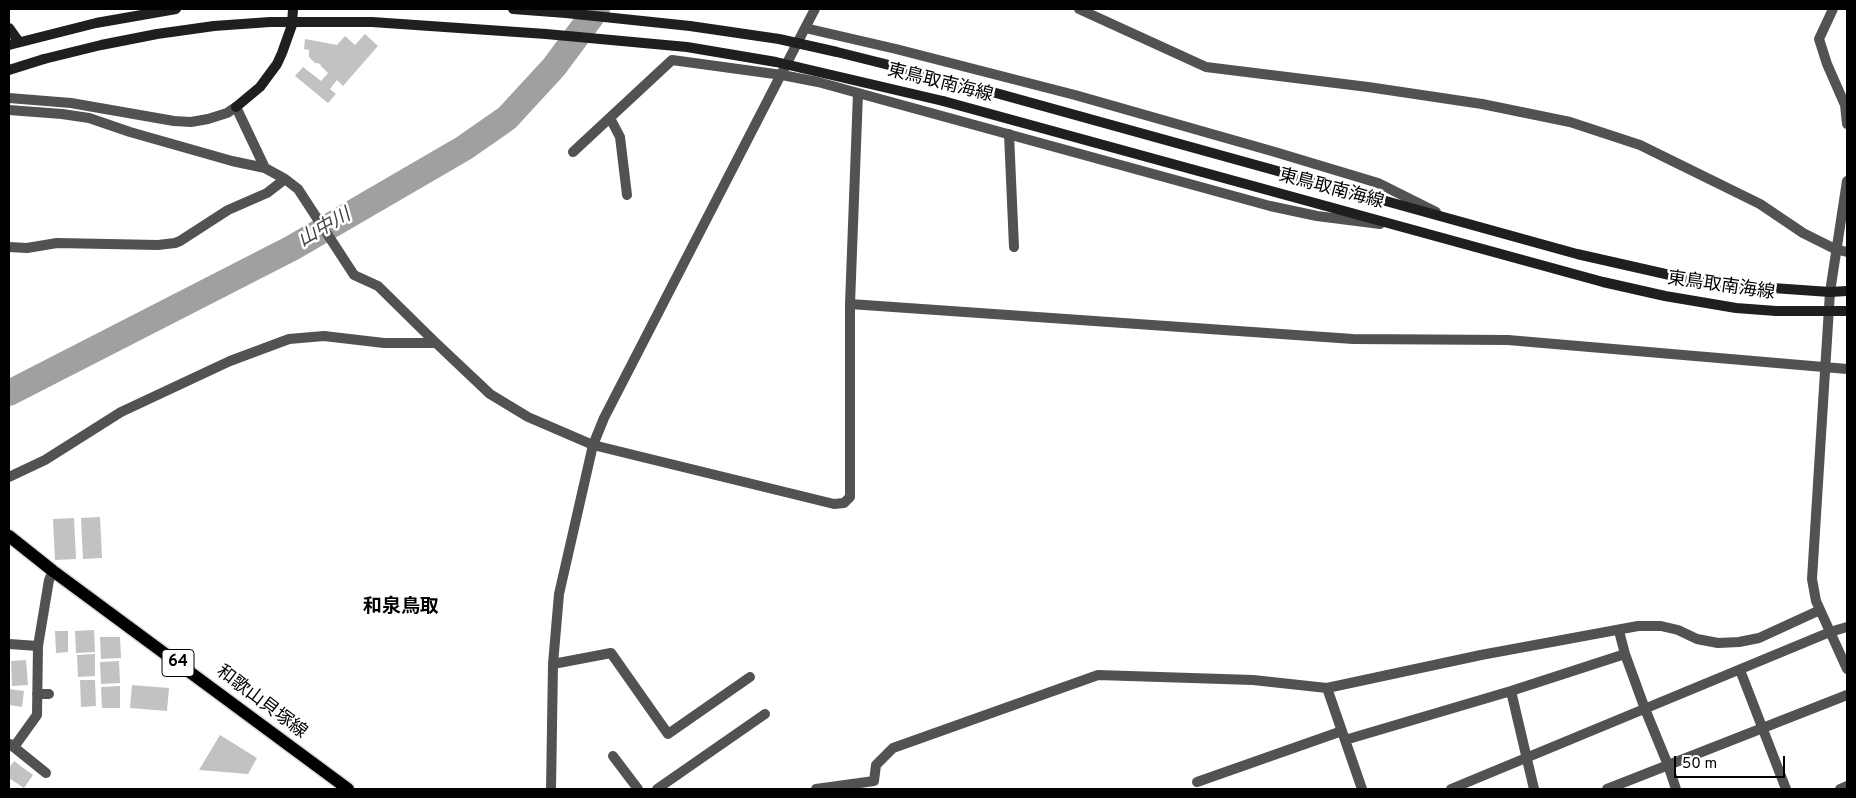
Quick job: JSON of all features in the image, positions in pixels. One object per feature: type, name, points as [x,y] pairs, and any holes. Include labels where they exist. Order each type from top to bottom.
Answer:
[{"type":"main road","points":[[9,28],[14,44],[96,22],[176,9]]},
{"type":"main road","points":[[236,107],[260,87],[277,64],[292,26],[293,9]]},
{"type":"main road","name":"東鳥取南海線","points":[[513,9],[680,25],[779,40],[837,52],[949,80],[1577,254],[1692,280],[1758,287],[1830,292],[1847,291]]},
{"type":"main road","name":"東鳥取南海線","points":[[9,70],[44,58],[157,34],[214,26],[270,22],[372,22],[546,34],[687,47],[776,62],[943,101],[1603,282],[1664,296],[1736,308],[1776,311],[1847,311]]},
{"type":"main road","name":"和歌山貝塚線","points":[[9,536],[348,789]]},
{"type":"street","points":[[551,789],[553,664],[559,594],[593,445],[608,410],[815,9]]},
{"type":"street","points":[[1079,9],[1206,67],[1368,87],[1473,103],[1570,122],[1640,145],[1760,204],[1803,233],[1835,249],[1847,252]]},
{"type":"street","points":[[1832,9],[1819,39],[1827,64],[1845,105],[1847,124]]},
{"type":"street","points":[[804,28],[896,49],[1075,95],[1275,152],[1378,183],[1449,218]]},
{"type":"street","points":[[573,152],[672,60],[782,75],[818,82],[1270,206],[1317,216],[1409,228]]},
{"type":"street","points":[[9,110],[89,118],[130,132],[232,161],[265,168],[298,189],[354,275],[378,286],[490,394],[528,417],[593,445],[834,504],[844,504],[850,497],[850,304],[858,92]]},
{"type":"street","points":[[9,98],[71,104],[174,121],[191,122],[227,113],[236,107],[265,168]]},
{"type":"street","points":[[610,118],[620,137],[627,195]]},
{"type":"street","points":[[1009,134],[1014,247]]},
{"type":"street","points":[[9,247],[33,248],[57,243],[158,245],[175,243],[228,210],[267,193],[285,179]]},
{"type":"street","points":[[1847,181],[1835,249],[1828,312],[1812,579],[1816,601],[1847,669]]},
{"type":"street","points":[[850,304],[1352,339],[1508,340],[1847,369]]},
{"type":"street","points":[[9,477],[45,460],[121,412],[230,361],[289,339],[324,336],[384,343],[436,344]]},
{"type":"street","points":[[46,773],[11,745],[37,715],[38,646],[49,580],[54,571]]},
{"type":"street","points":[[816,789],[874,782],[876,766],[893,748],[1098,675],[1253,680],[1327,688],[1481,655],[1638,626],[1661,626],[1678,630],[1697,639],[1718,643],[1739,642],[1759,638],[1820,610]]},
{"type":"street","points":[[1451,789],[1830,632],[1847,627]]},
{"type":"street","points":[[1619,630],[1625,654],[1676,789]]},
{"type":"street","points":[[9,644],[38,646]]},
{"type":"street","points":[[553,664],[611,653],[668,734],[750,677]]},
{"type":"street","points":[[1197,782],[1343,735],[1511,690],[1625,654]]},
{"type":"street","points":[[1740,670],[1786,789]]},
{"type":"street","points":[[1327,688],[1362,789]]},
{"type":"street","points":[[1511,690],[1534,789]]},
{"type":"street","points":[[37,694],[49,694]]},
{"type":"street","points":[[1607,789],[1847,695]]},
{"type":"street","points":[[657,789],[765,714]]},
{"type":"street","points":[[613,756],[638,789]]},
{"type":"street","points":[[1840,789],[1847,786]]},
{"type":"building","points":[[365,34],[378,46],[343,86],[337,80],[330,89],[336,94],[328,103],[295,76],[303,67],[321,81],[328,73],[321,64],[315,63],[309,57],[309,50],[304,49],[305,39],[337,45],[345,36],[355,45]]},
{"type":"building","points":[[100,517],[102,558],[83,559],[81,518]]},
{"type":"building","points":[[74,518],[76,559],[55,560],[53,519]]},
{"type":"building","points":[[94,630],[95,652],[76,653],[75,631]]},
{"type":"building","points":[[55,631],[68,631],[68,652],[56,653]]},
{"type":"building","points":[[100,637],[120,637],[121,658],[101,659]]},
{"type":"building","points":[[95,654],[95,676],[78,677],[77,655]]},
{"type":"building","points":[[26,660],[28,685],[12,686],[11,661]]},
{"type":"building","points":[[119,661],[120,683],[101,684],[100,662]]},
{"type":"building","points":[[80,680],[95,680],[96,706],[81,707]]},
{"type":"building","points":[[132,685],[169,688],[167,711],[130,708]]},
{"type":"building","points":[[120,686],[120,708],[102,708],[101,687]]},
{"type":"building","points":[[9,689],[24,691],[22,707],[9,705]]},
{"type":"building","points":[[220,735],[257,758],[248,774],[199,770]]},
{"type":"building","points":[[14,761],[33,775],[24,788],[9,778],[9,768]]},
{"type":"waterway","name":"山中川","points":[[9,393],[292,248],[464,148],[507,118],[554,67],[597,9]]},
{"type":"district","name":"和泉鳥取","points":[[401,608]]}]
